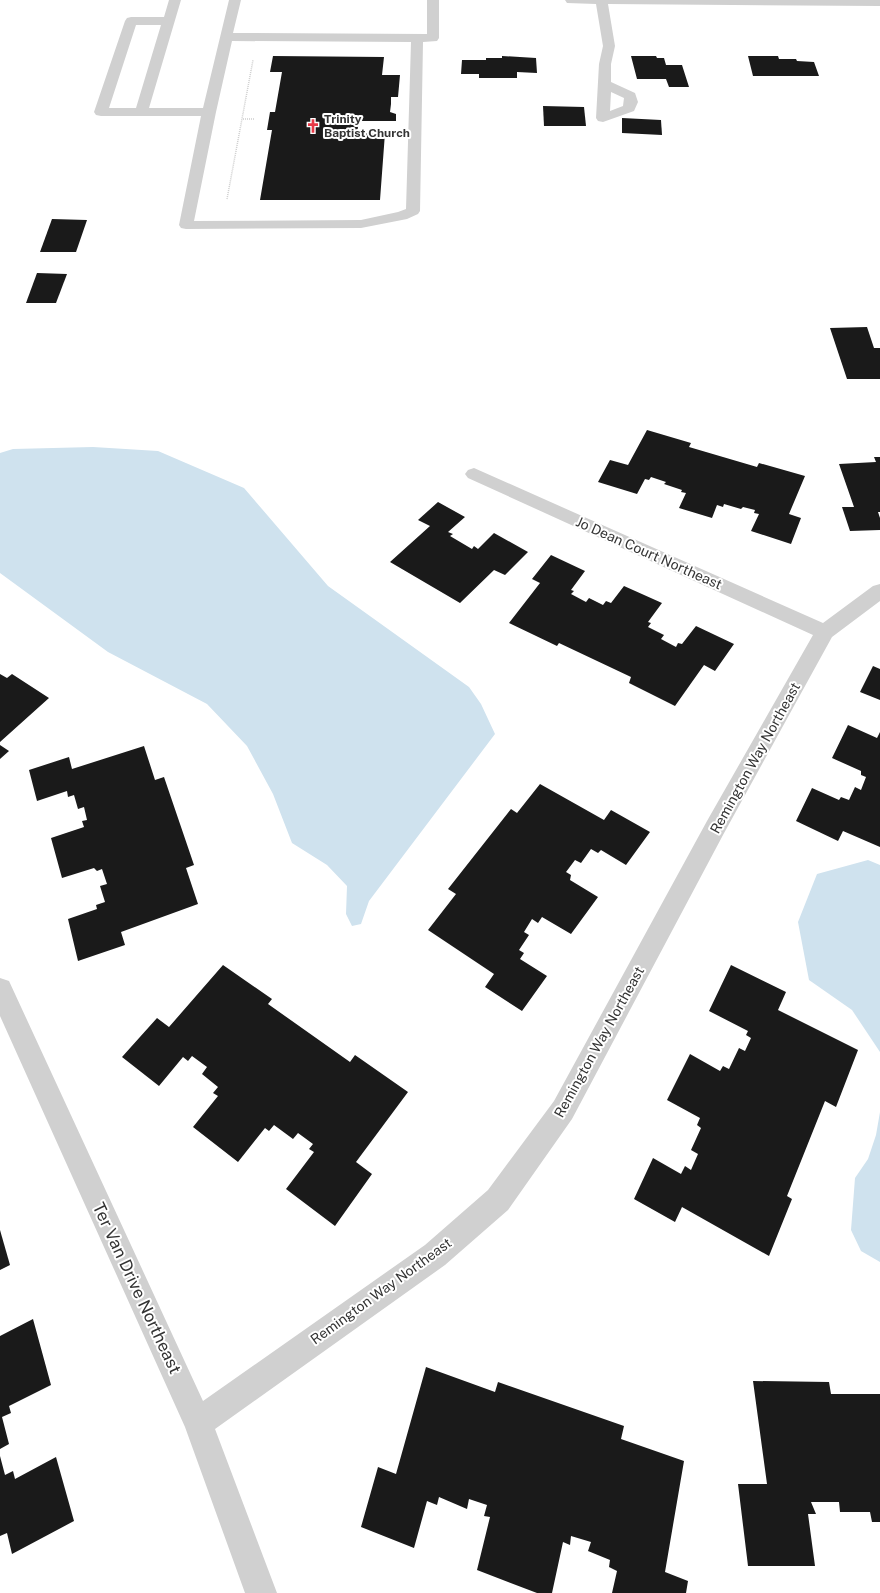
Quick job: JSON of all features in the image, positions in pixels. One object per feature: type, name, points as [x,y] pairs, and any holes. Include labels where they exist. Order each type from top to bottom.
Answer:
[{"type":"street","points":[[141,112],[175,0]]},
{"type":"street","points":[[235,0],[209,112],[186,225],[361,224],[402,216],[413,211],[417,38]]},
{"type":"street","points":[[227,37],[433,38],[434,0]]},
{"type":"street","points":[[572,0],[880,2]]},
{"type":"street","points":[[601,0],[609,46],[604,84]]},
{"type":"street","points":[[169,21],[131,21],[100,112],[209,112]]},
{"type":"street","name":"Jo Dean Court Northeast","points":[[474,474],[825,632]]},
{"type":"street","name":"Remington Way Northeast","points":[[198,1423],[435,1255],[498,1200],[564,1110],[715,828],[825,632],[880,591]]},
{"type":"street","name":"Ter Van Drive Northeast","points":[[0,989],[198,1423],[261,1593]]},
{"type":"path","points":[[227,199],[255,53]]},
{"type":"path","points":[[243,119],[255,119]]},
{"type":"water","points":[[93,447],[158,451],[244,488],[328,586],[469,687],[481,704],[495,734],[369,901],[361,924],[352,926],[346,914],[347,886],[327,865],[292,843],[273,794],[247,746],[207,704],[108,652],[0,573],[0,453],[13,449]]},
{"type":"water","points":[[868,860],[880,865],[880,1052],[852,1010],[809,980],[798,922],[817,874]]},
{"type":"water","points":[[880,1112],[880,1262],[861,1251],[851,1230],[855,1178],[868,1159],[876,1135]]},
{"type":"building","name":"Trinity Baptist Church","points":[[273,56],[384,57],[382,75],[400,75],[398,97],[391,97],[390,112],[396,114],[396,121],[359,121],[357,133],[385,133],[380,200],[260,200],[272,130],[267,130],[270,112],[275,112],[282,72],[270,72]]},
{"type":"building","points":[[502,56],[536,58],[537,73],[517,72],[517,78],[479,78],[479,74],[461,74],[462,60],[486,60],[486,58],[502,58]]},
{"type":"building","points":[[631,56],[656,56],[657,58],[664,58],[666,65],[682,65],[689,87],[669,87],[666,79],[637,79]]},
{"type":"building","points":[[748,56],[778,56],[779,59],[796,59],[797,61],[814,62],[819,76],[753,76]]},
{"type":"building","points":[[543,106],[584,107],[586,126],[544,126]]},
{"type":"building","points":[[622,118],[661,120],[662,135],[622,133]]},
{"type":"building","points":[[52,219],[87,220],[76,252],[40,252]]},
{"type":"building","points":[[37,273],[67,274],[56,303],[26,303]]},
{"type":"building","points":[[867,327],[874,348],[880,348],[880,379],[847,379],[830,328]]},
{"type":"building","points":[[647,430],[691,443],[689,447],[757,467],[759,463],[805,476],[789,514],[801,518],[791,544],[751,531],[759,514],[754,513],[755,510],[743,507],[741,509],[724,504],[723,507],[717,505],[712,518],[679,508],[686,493],[681,492],[682,490],[664,484],[666,482],[651,477],[649,480],[645,479],[637,494],[598,482],[610,460],[628,465]]},
{"type":"building","points":[[874,457],[880,457],[880,512],[878,512],[880,518],[880,530],[850,531],[842,507],[854,507],[839,464],[876,462]]},
{"type":"building","points":[[438,502],[465,517],[448,532],[453,534],[450,536],[472,549],[474,546],[478,549],[494,533],[528,552],[505,575],[494,570],[460,603],[390,562],[430,526],[418,520]]},
{"type":"building","points":[[551,555],[585,571],[571,590],[574,591],[571,594],[586,602],[589,598],[603,605],[606,601],[611,603],[624,586],[662,603],[648,622],[651,623],[648,627],[664,635],[661,639],[676,647],[678,643],[682,644],[696,626],[734,644],[715,671],[704,665],[675,706],[629,683],[631,677],[559,643],[557,646],[509,623],[540,583],[532,579]]},
{"type":"building","points":[[873,666],[880,669],[880,700],[860,692]]},
{"type":"building","points":[[0,674],[7,678],[12,674],[49,698],[0,742]]},
{"type":"building","points":[[848,725],[877,738],[880,732],[880,847],[843,831],[838,841],[796,821],[812,788],[839,800],[841,797],[849,800],[855,787],[861,790],[866,777],[861,775],[861,771],[832,758]]},
{"type":"building","points":[[0,745],[9,751],[0,759]]},
{"type":"building","points":[[144,746],[155,780],[164,777],[194,865],[186,868],[198,904],[121,932],[125,945],[78,961],[68,919],[97,909],[96,905],[105,902],[100,886],[107,884],[102,869],[97,871],[94,868],[62,878],[51,838],[84,827],[82,821],[87,820],[84,807],[78,809],[74,795],[68,797],[67,791],[37,801],[29,770],[69,757],[72,769]]},
{"type":"building","points":[[540,784],[604,820],[611,810],[650,832],[626,865],[601,850],[598,853],[591,849],[581,863],[575,860],[566,872],[571,875],[570,880],[598,897],[571,934],[542,917],[538,923],[532,919],[524,932],[529,935],[519,950],[524,953],[520,959],[547,976],[522,1011],[485,987],[494,974],[428,930],[456,894],[448,889],[511,809],[517,813]]},
{"type":"building","points":[[223,965],[272,999],[268,1004],[350,1062],[355,1055],[408,1092],[356,1162],[372,1174],[335,1226],[286,1189],[314,1152],[309,1149],[313,1144],[298,1133],[293,1139],[274,1125],[269,1131],[265,1128],[238,1162],[193,1127],[218,1096],[213,1093],[218,1087],[202,1074],[207,1067],[192,1056],[188,1061],[183,1057],[159,1086],[122,1057],[157,1018],[169,1027]]},
{"type":"building","points":[[731,965],[786,992],[778,1010],[858,1050],[836,1107],[825,1101],[787,1196],[792,1199],[769,1256],[682,1207],[675,1222],[634,1199],[653,1158],[681,1174],[685,1166],[691,1170],[698,1154],[691,1150],[701,1128],[697,1125],[700,1118],[667,1100],[690,1054],[720,1071],[723,1066],[729,1069],[739,1048],[745,1051],[751,1038],[746,1035],[748,1031],[709,1011]]},
{"type":"building","points":[[0,1230],[10,1265],[0,1270]]},
{"type":"building","points":[[33,1319],[51,1385],[9,1406],[11,1413],[2,1417],[9,1444],[0,1449],[0,1336]]},
{"type":"building","points":[[426,1367],[495,1392],[498,1382],[624,1426],[621,1439],[684,1461],[665,1572],[688,1581],[686,1593],[612,1593],[617,1571],[609,1567],[610,1560],[588,1551],[591,1542],[571,1536],[570,1545],[563,1542],[552,1593],[537,1593],[477,1570],[490,1517],[484,1516],[487,1505],[469,1499],[467,1509],[439,1497],[437,1505],[427,1501],[414,1548],[361,1527],[378,1467],[396,1474]]},
{"type":"building","points":[[753,1381],[829,1382],[831,1394],[880,1394],[880,1522],[872,1522],[870,1512],[840,1512],[839,1502],[811,1502],[816,1514],[808,1514],[815,1566],[748,1566],[738,1484],[767,1484]]},
{"type":"building","points":[[0,1456],[5,1475],[13,1471],[15,1479],[56,1457],[74,1521],[12,1554],[7,1533],[0,1536]]},
{"type":"place","name":"Trinity Baptist Church","points":[[313,126]]}]
